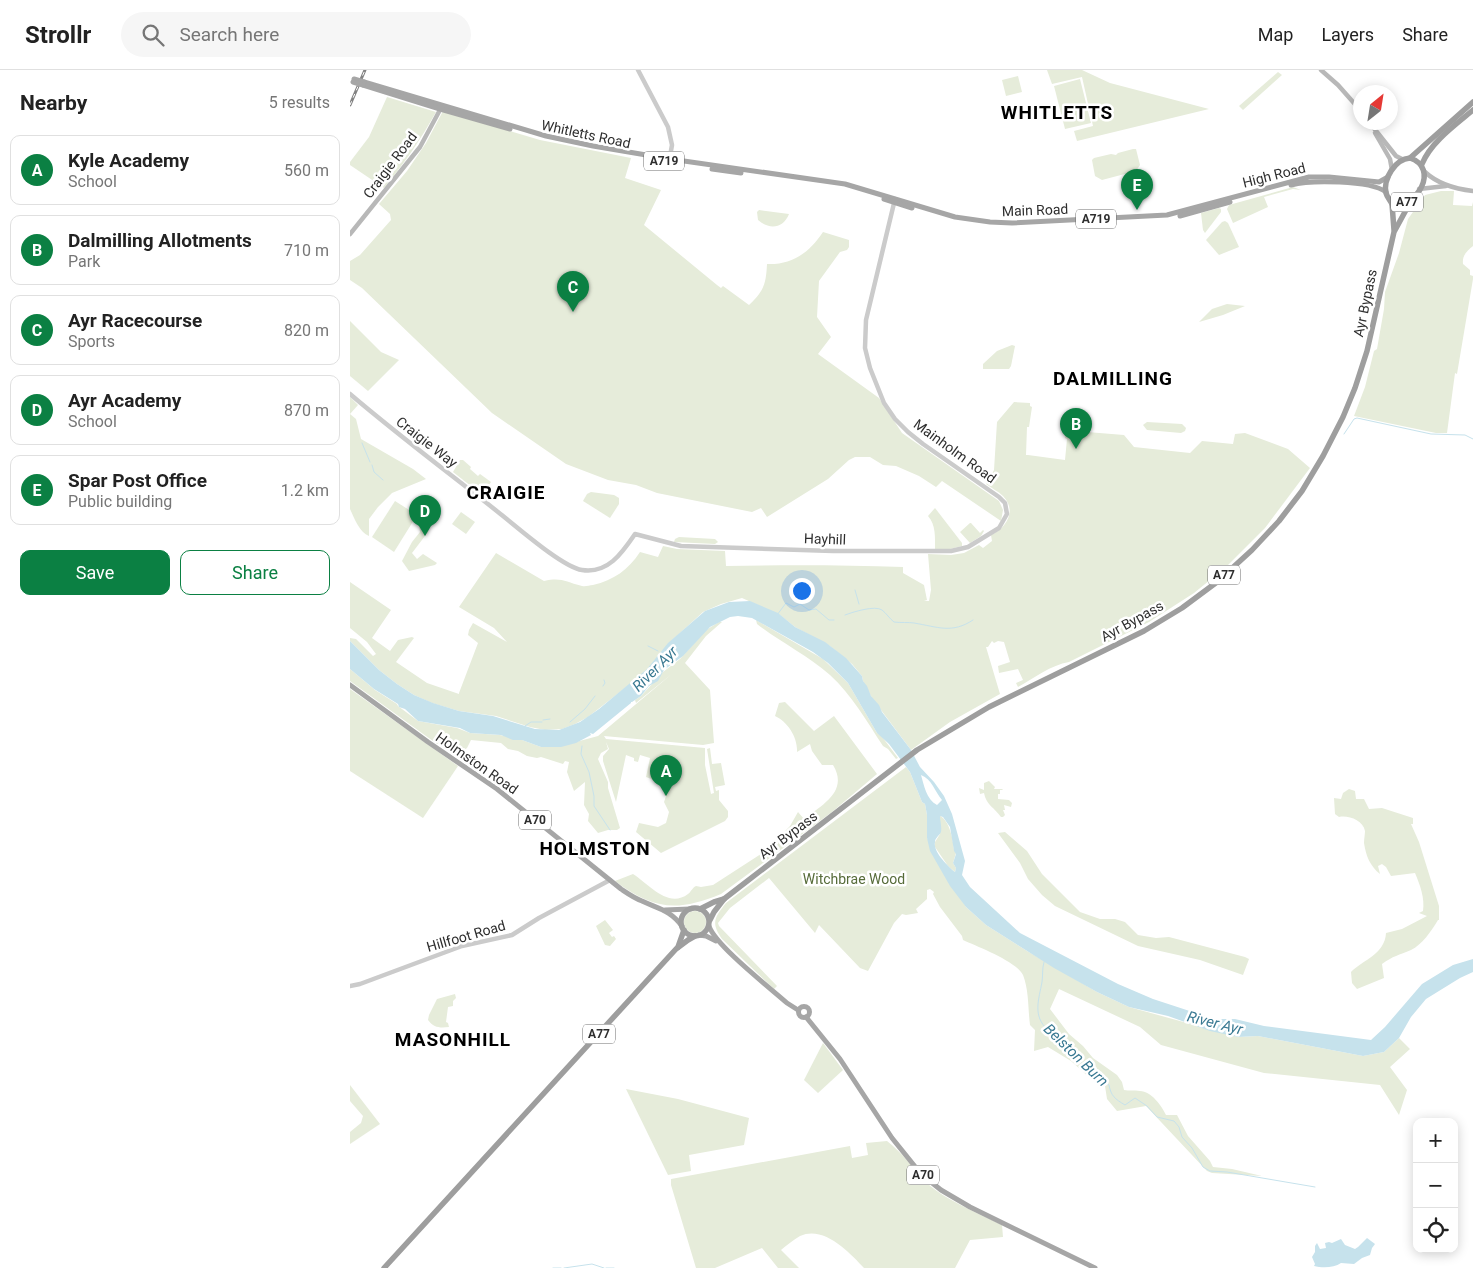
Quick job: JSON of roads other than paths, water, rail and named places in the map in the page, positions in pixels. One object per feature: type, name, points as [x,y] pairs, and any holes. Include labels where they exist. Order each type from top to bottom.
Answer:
[{"type":"highway","points":[[1410,158],[1473,102]]},
{"type":"highway","points":[[1422,164],[1426,154],[1473,110]]},
{"type":"highway","points":[[1402,159],[1418,160],[1425,172]]},
{"type":"highway","name":"A77","points":[[1402,159],[1391,173],[1386,192],[1392,204],[1401,204],[1412,199],[1424,180],[1425,172]]},
{"type":"highway","name":"Ayr Bypass","points":[[709,923],[714,912],[724,899],[917,750],[989,707],[1144,631],[1182,608],[1217,582],[1252,550],[1279,521],[1302,491],[1343,417],[1356,388],[1367,351],[1394,232],[1412,199]]},
{"type":"highway","name":"Ayr Bypass","points":[[1392,204],[1394,232]]},
{"type":"highway","name":"Ayr Bypass","points":[[700,909],[724,899]]},
{"type":"highway","name":"A77","points":[[676,949],[683,928],[683,916],[690,909],[700,909]]},
{"type":"highway","points":[[700,909],[705,912],[709,923]]},
{"type":"highway","name":"A77","points":[[384,1268],[676,949],[688,940],[705,932],[709,923]]},
{"type":"highway","points":[[683,928],[689,935],[697,936]]},
{"type":"main road","points":[[1321,70],[1338,85],[1353,103]]},
{"type":"main road","name":"Whitletts Road","points":[[352,80],[552,140],[670,161],[836,185],[968,221]]},
{"type":"main road","name":"Craigie Road","points":[[350,234],[420,147],[441,107]]},
{"type":"main road","points":[[1375,130],[1396,156],[1402,159]]},
{"type":"main road","points":[[1375,130],[1390,159],[1391,173]]},
{"type":"main road","points":[[1425,172],[1447,186]]},
{"type":"main road","name":"High Road","points":[[1223,202],[1309,177],[1379,182],[1391,173]]},
{"type":"main road","name":"High Road","points":[[1223,202],[1287,186],[1322,181],[1371,186],[1386,192]]},
{"type":"main road","points":[[1419,189],[1447,186],[1473,191]]},
{"type":"main road","name":"Main Road","points":[[968,221],[1013,226],[1153,220],[1187,215],[1223,202]]},
{"type":"main road","name":"Holmston Road","points":[[350,685],[497,789],[610,880],[640,900],[664,910]]},
{"type":"main road","name":"A70","points":[[664,910],[690,909]]},
{"type":"main road","name":"A70","points":[[664,910],[672,914],[683,928]]},
{"type":"main road","name":"A70","points":[[709,923],[711,932],[721,944],[786,1003],[798,1010],[800,1016],[806,1017],[840,1059],[892,1138],[921,1174],[941,1190],[970,1207],[1096,1268]]},
{"type":"main road","name":"A70","points":[[697,936],[712,938],[721,944]]},
{"type":"main road","name":"A70","points":[[798,1010],[803,1006],[807,1008],[809,1013],[806,1017]]},
{"type":"street","points":[[638,70],[668,127],[672,144],[670,161]]},
{"type":"street","name":"Mainholm Road","points":[[894,201],[866,320],[866,348],[870,368],[884,403],[895,419],[922,444],[1000,497],[1007,509],[1005,518]]},
{"type":"street","name":"Craigie Way","points":[[350,394],[568,566],[583,570],[593,570],[606,566],[619,557],[635,534]]},
{"type":"street","name":"Hayhill","points":[[635,534],[658,542],[682,546],[944,552],[962,550],[968,547],[999,528],[1005,518]]},
{"type":"street","name":"Hillfoot Road","points":[[350,986],[462,946],[512,934],[610,880]]},
{"type":"water","name":"River Ayr","points":[[750,601],[778,613],[795,627],[825,642],[846,658],[862,676],[871,696],[911,750],[920,767],[944,796],[952,814],[965,861],[962,875],[970,887],[1020,933],[1118,984],[1153,999],[1214,1019],[1235,1019],[1264,1026],[1371,1040],[1385,1027],[1422,984],[1453,965],[1473,959],[1473,972],[1426,999],[1411,1017],[1399,1038],[1384,1052],[1363,1056],[1258,1036],[1238,1037],[1210,1031],[1168,1016],[1129,1007],[1097,992],[1054,968],[986,925],[966,907],[950,886],[930,851],[927,838],[925,804],[922,802],[910,772],[889,744],[877,733],[848,683],[828,663],[813,652],[752,618],[730,617],[710,627],[683,656],[664,670],[658,681],[649,686],[641,696],[631,702],[593,734],[590,733],[591,735],[576,743],[561,747],[541,747],[501,735],[470,733],[460,728],[418,721],[405,709],[399,707],[398,704],[374,689],[350,669],[350,641],[379,670],[414,695],[459,711],[493,716],[535,729],[559,730],[580,722],[599,709],[647,669],[668,643],[705,611],[729,602]],"holes":[[[921,775],[931,783],[942,800],[937,805],[928,796]],[[940,816],[943,817],[950,827],[956,854],[953,863],[956,868],[955,872],[936,850],[935,842],[941,832]]]},
{"type":"water","points":[[1367,1238],[1375,1244],[1370,1255],[1354,1264],[1341,1263],[1328,1267],[1314,1266],[1312,1257],[1317,1243],[1320,1249],[1326,1248],[1325,1243],[1332,1243],[1341,1239],[1345,1245],[1355,1249]]},
{"type":"waterway","points":[[1344,434],[1354,419],[1357,418],[1431,434],[1465,435],[1473,439]]},
{"type":"waterway","points":[[362,443],[370,462]]},
{"type":"waterway","points":[[372,465],[374,472],[383,480]]},
{"type":"waterway","points":[[855,590],[859,604]]},
{"type":"waterway","points":[[777,615],[786,603],[794,607],[800,604],[809,610],[816,609],[829,620],[834,620]]},
{"type":"waterway","points":[[845,615],[874,608],[884,611],[894,622],[938,628],[958,627],[973,620]]},
{"type":"waterway","name":"River Ayr","points":[[648,646],[658,651]]},
{"type":"waterway","points":[[603,686],[604,680]]},
{"type":"waterway","points":[[570,722],[585,709],[595,696]]},
{"type":"waterway","points":[[543,720],[550,719]]},
{"type":"waterway","points":[[525,726],[531,722],[542,722]]},
{"type":"waterway","points":[[582,746],[581,754],[589,772],[594,806],[610,830]]},
{"type":"waterway","name":"Belston Burn","points":[[1044,962],[1038,1001],[1038,1013],[1043,1025],[1059,1039],[1063,1047],[1070,1050],[1071,1055],[1079,1060],[1087,1070],[1109,1085],[1112,1095],[1116,1099],[1125,1105],[1135,1098],[1147,1106],[1157,1117],[1174,1121],[1179,1127],[1182,1137],[1192,1148],[1203,1167],[1210,1171],[1227,1172],[1315,1187]]},
{"type":"waterway","points":[[564,1268],[592,1264],[604,1268]]},
{"type":"waterway","points":[[553,1268],[561,1268]]},
{"type":"waterway","points":[[606,1268],[614,1268]]},
{"type":"railway","points":[[350,105],[365,70]]},
{"type":"place","name":"Spar Post Office","points":[[1137,210]]},
{"type":"place","name":"Ayr Racecourse","points":[[573,312]]},
{"type":"place","name":"Dalmilling Allotments","points":[[1076,449]]},
{"type":"place","name":"Ayr Academy","points":[[425,536]]},
{"type":"place","name":"Kyle Academy","points":[[666,796]]},
{"type":"district","name":"WHITLETTS","points":[[1057,112]]},
{"type":"district","name":"DALMILLING","points":[[1113,378]]},
{"type":"district","name":"CRAIGIE","points":[[506,492]]},
{"type":"district","name":"HOLMSTON","points":[[595,848]]},
{"type":"district","name":"MASONHILL","points":[[453,1039]]},
{"type":"park label","name":"Witchbrae Wood","points":[[854,879]]}]
